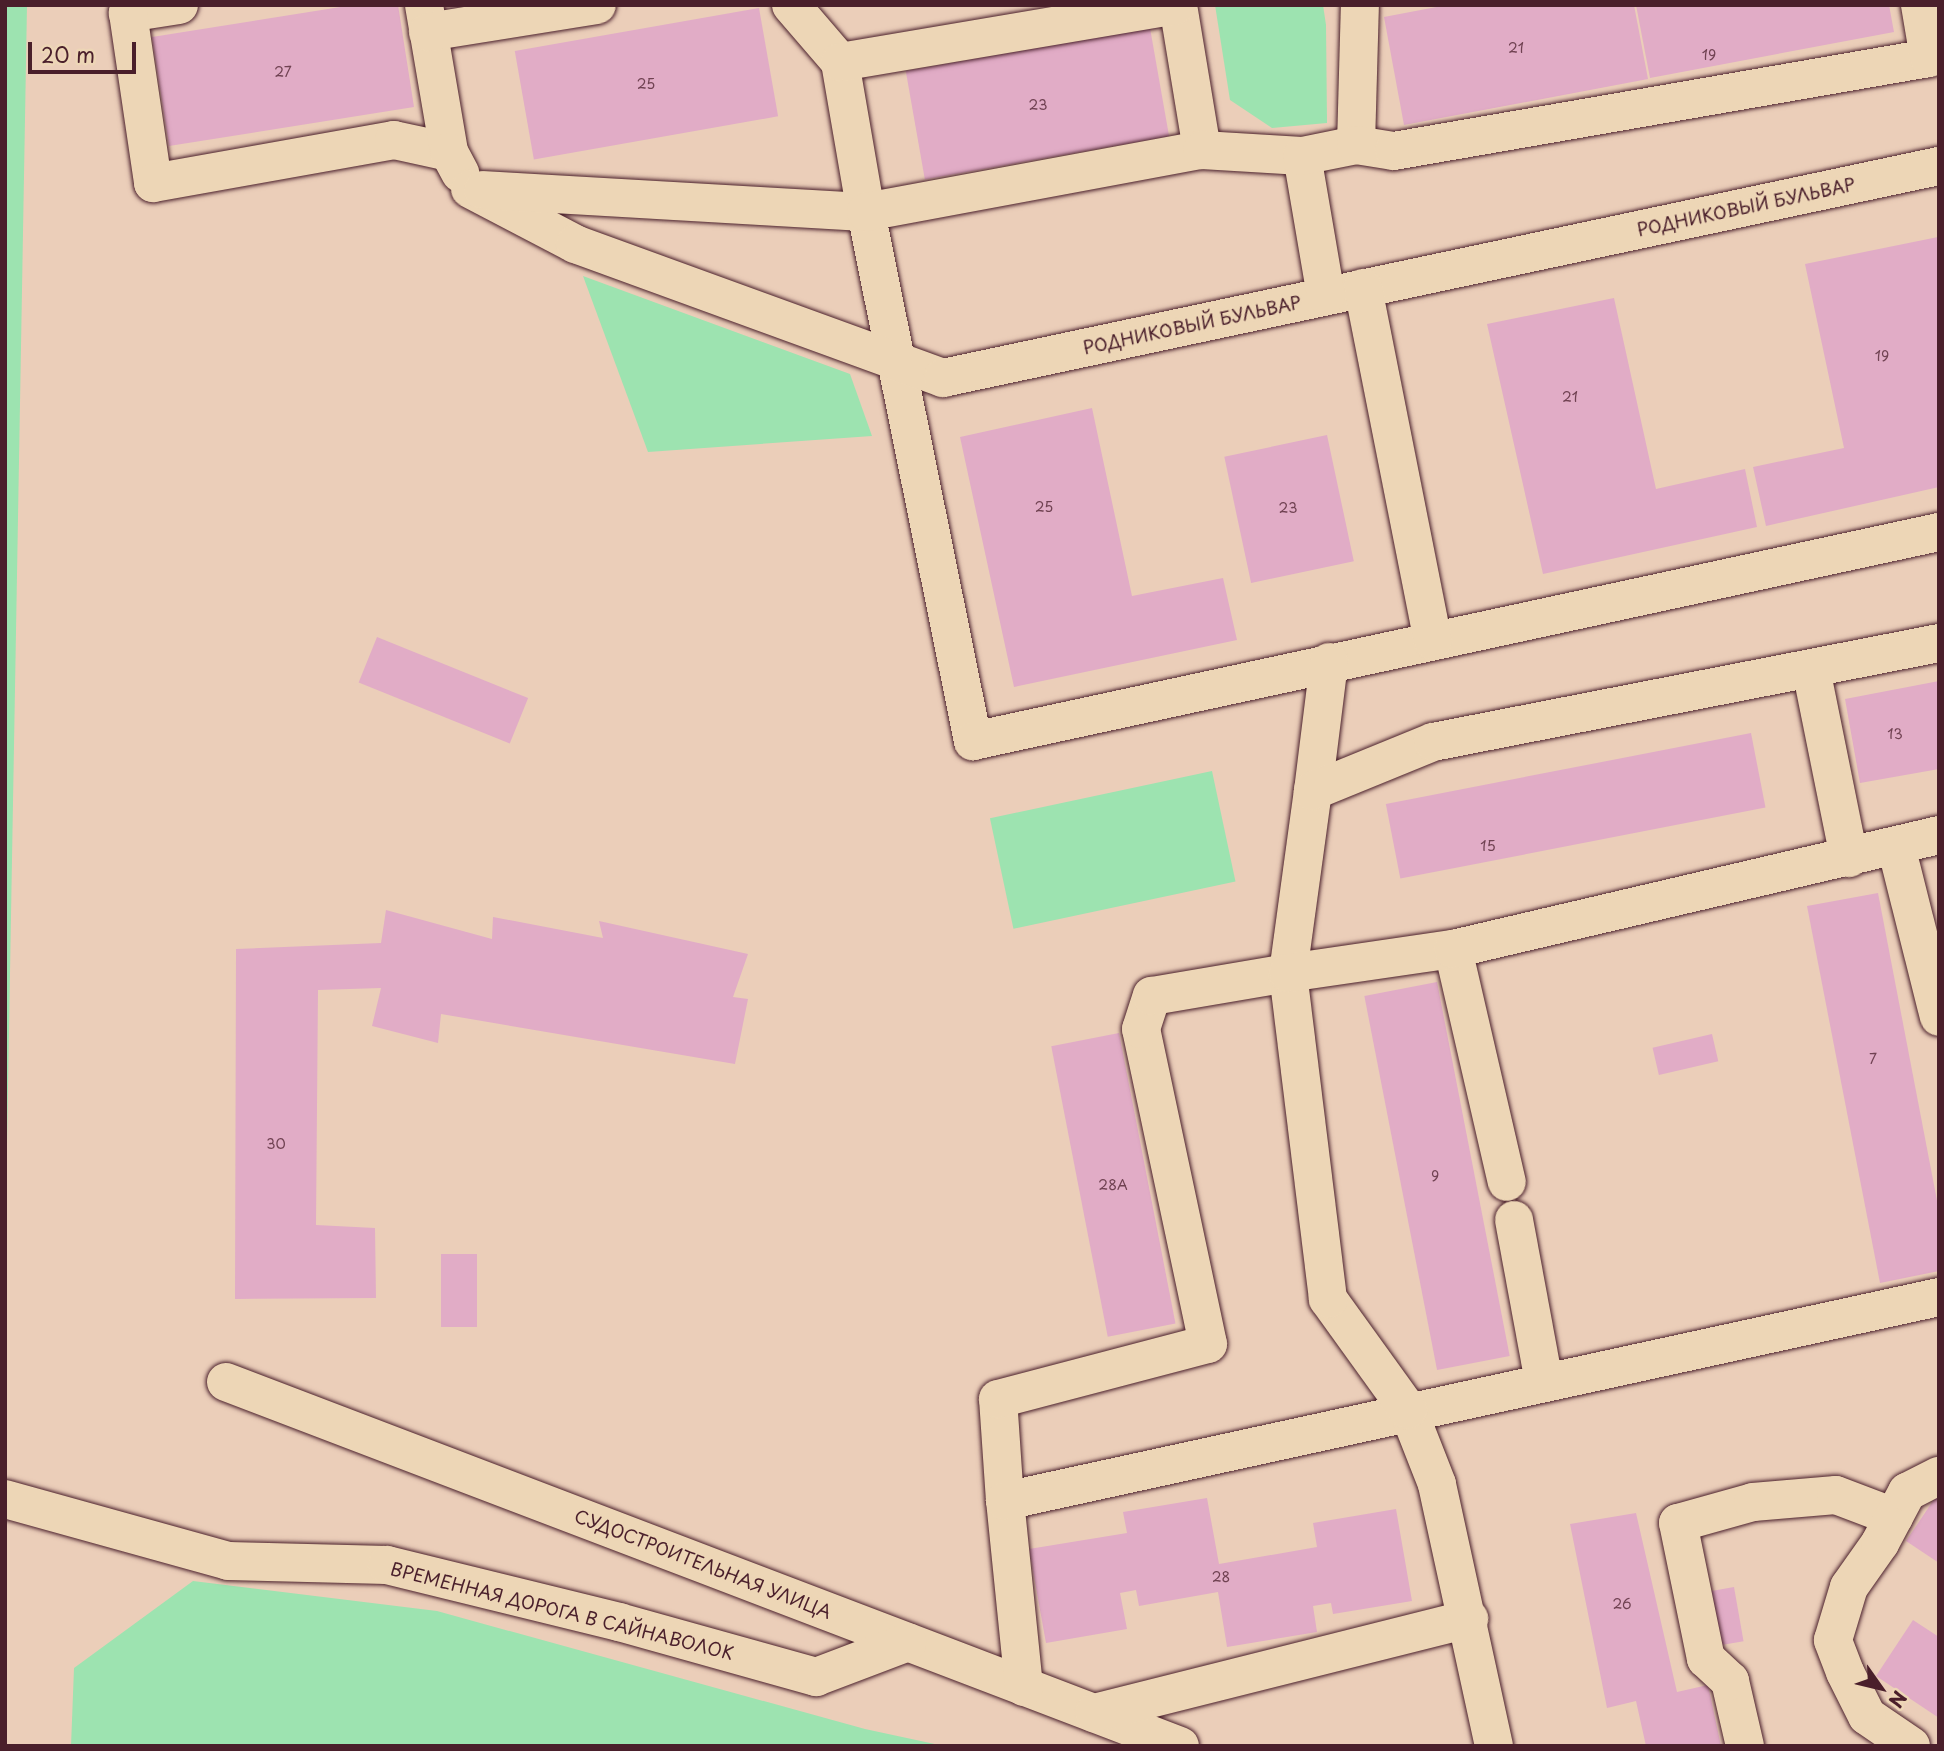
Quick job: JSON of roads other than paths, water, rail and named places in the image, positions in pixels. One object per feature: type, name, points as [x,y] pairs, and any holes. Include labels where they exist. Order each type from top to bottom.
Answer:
[{"type":"street","points":[[179,5],[128,13],[153,183],[394,140],[449,152]]},
{"type":"street","points":[[597,5],[426,19],[449,152],[470,190],[866,212],[1202,150],[1302,156],[1356,145],[1394,151],[1929,58],[1920,5]]},
{"type":"street","points":[[791,5],[840,62],[866,212],[973,741],[1939,532]]},
{"type":"street","points":[[840,62],[1177,5],[1202,150]]},
{"type":"street","points":[[1356,145],[1360,5]]},
{"type":"street","points":[[1302,156],[1326,296]]},
{"type":"street","name":"РОДНИКОВЫЙ БУЛЬВАР","points":[[470,190],[575,244],[943,378],[1939,166]]},
{"type":"street","points":[[1363,288],[1433,641]]},
{"type":"street","points":[[1313,791],[1433,742],[1939,643]]},
{"type":"street","points":[[1329,662],[1288,973],[1328,1299],[1408,1410],[1437,1484],[1469,1619],[1494,1746]]},
{"type":"street","points":[[1811,669],[1849,858]]},
{"type":"street","points":[[1024,1686],[1005,1501],[998,1399],[1208,1344],[1141,1029],[1152,996],[1453,949],[1939,835]]},
{"type":"street","points":[[1896,846],[1939,1017]]},
{"type":"street","points":[[1453,949],[1507,1182]]},
{"type":"street","points":[[1514,1220],[1544,1382]]},
{"type":"street","points":[[1005,1501],[1408,1410],[1939,1297]]},
{"type":"street","name":"СУДОСТРОИТЕЛЬНАЯ УЛИЦА","points":[[226,1382],[1180,1746]]},
{"type":"street","points":[[1911,1746],[1867,1716],[1844,1672],[1833,1640],[1849,1587],[1907,1492],[1939,1476]]},
{"type":"street","points":[[1745,1746],[1730,1681],[1706,1658],[1678,1523],[1753,1502],[1836,1495],[1894,1517]]},
{"type":"street","name":"ВРЕМЕННАЯ ДОРОГА В САЙНАВОЛОК","points":[[5,1499],[228,1561],[387,1565],[606,1619],[817,1677],[908,1642]]},
{"type":"street","points":[[1094,1713],[1469,1619]]}]
